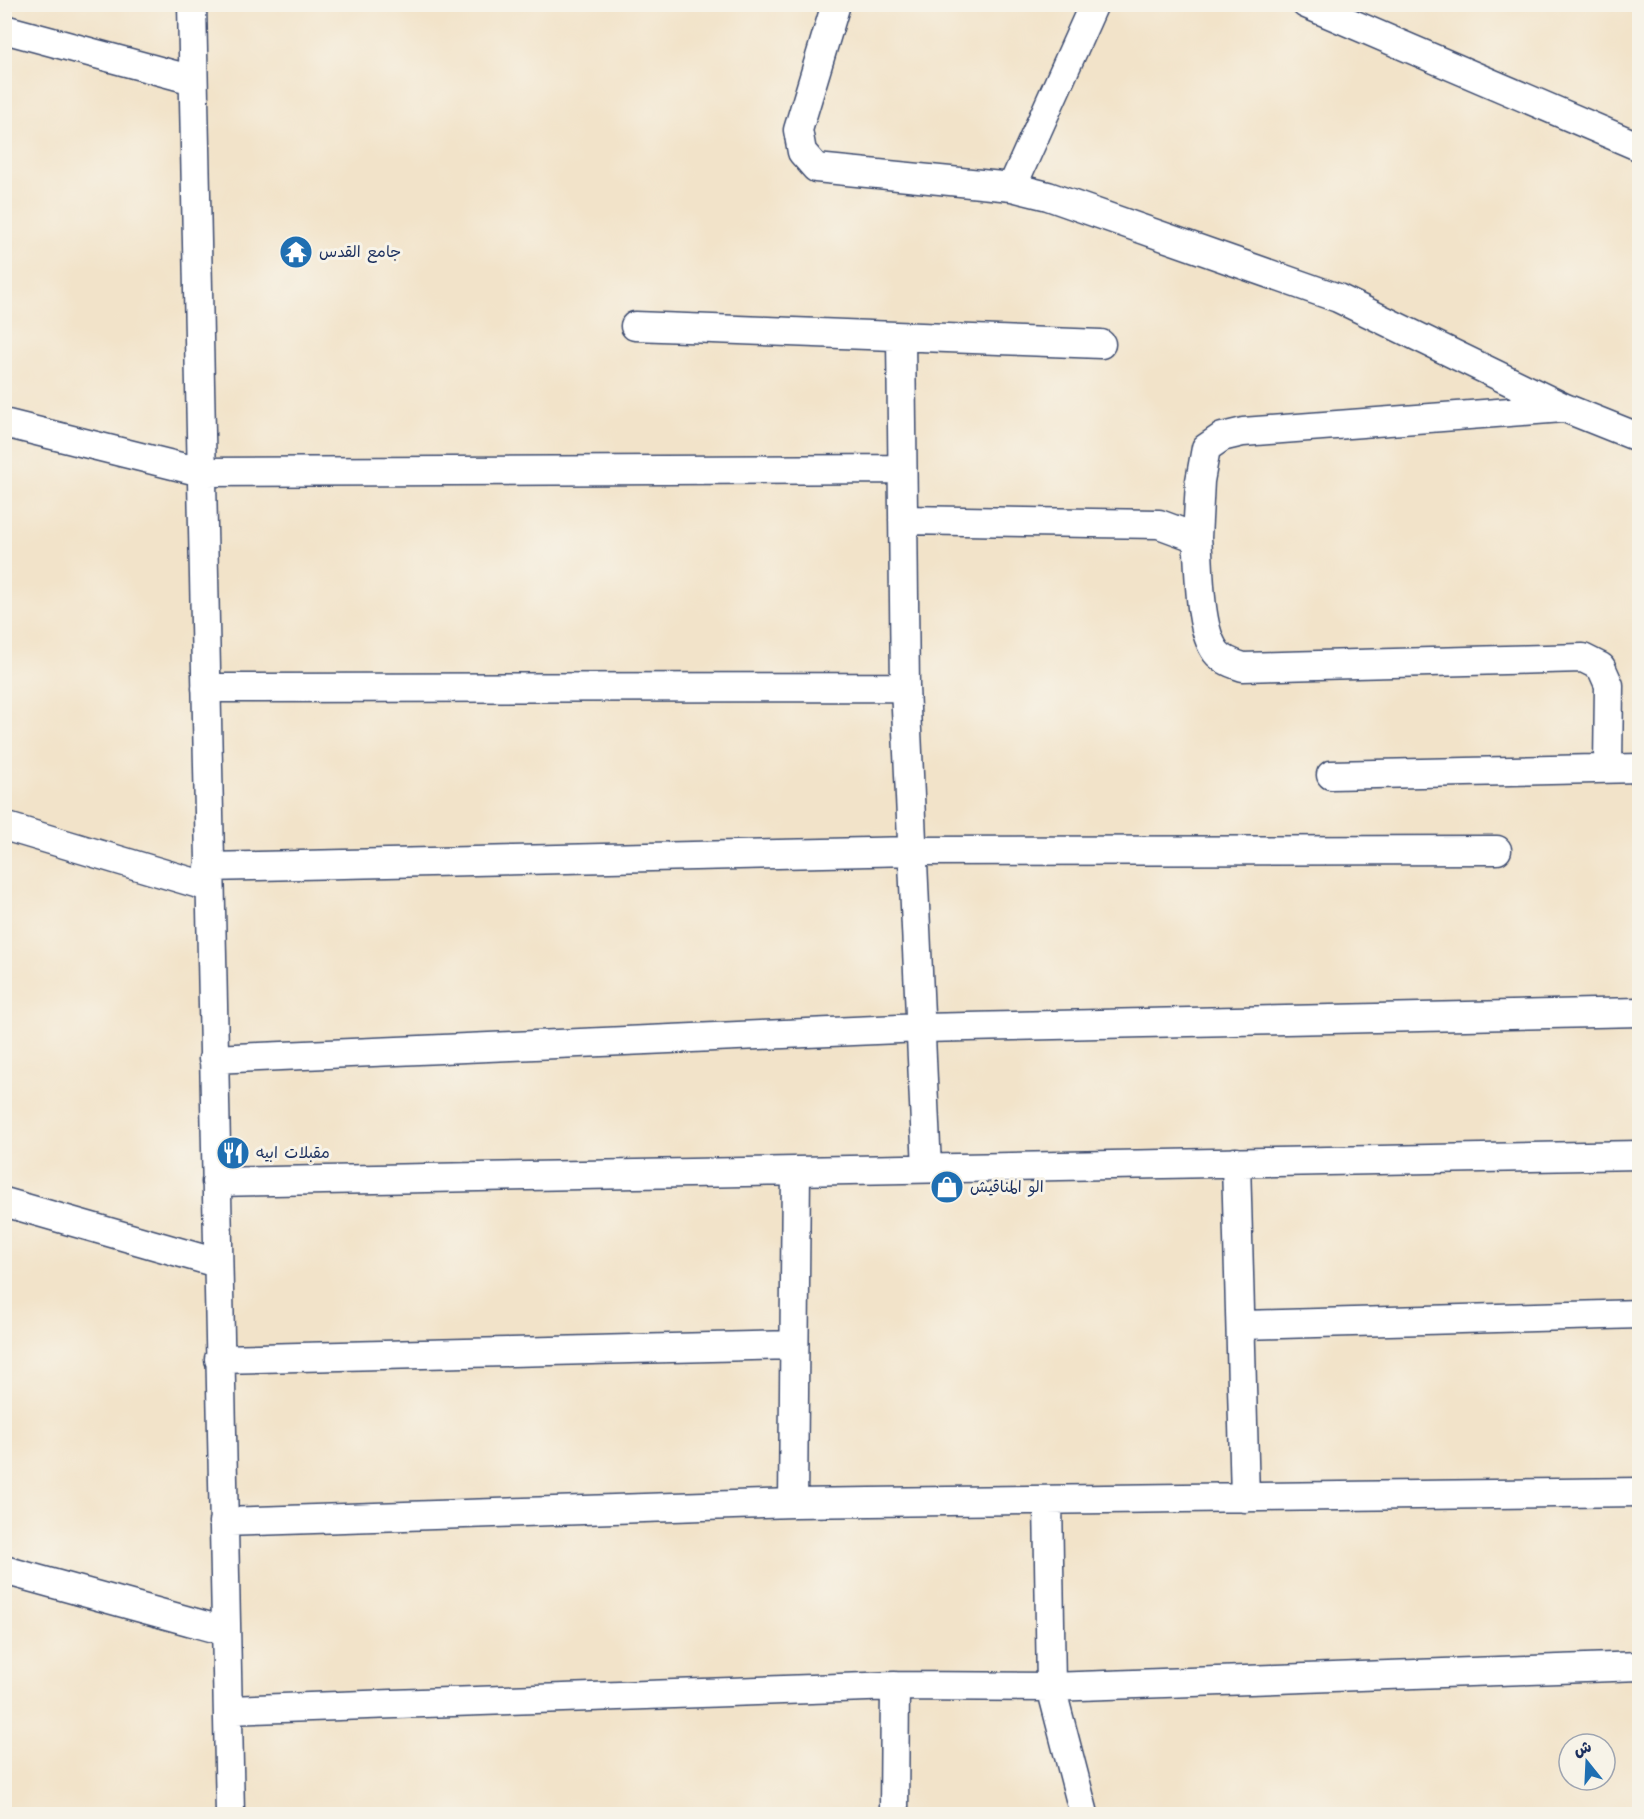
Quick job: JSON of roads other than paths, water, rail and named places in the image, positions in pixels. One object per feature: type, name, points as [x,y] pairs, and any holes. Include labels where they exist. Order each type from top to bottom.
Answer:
[{"type":"street","points":[[192,4],[230,1815]]},
{"type":"street","points":[[836,4],[798,130],[802,152],[816,168],[1012,187],[1048,196],[1338,298],[1565,408],[1640,438]]},
{"type":"street","points":[[1012,187],[1094,4]]},
{"type":"street","points":[[1306,4],[1640,147]]},
{"type":"street","points":[[4,29],[193,80]]},
{"type":"street","points":[[635,326],[1101,344]]},
{"type":"street","points":[[901,337],[905,687],[927,1168]]},
{"type":"street","points":[[1565,408],[1243,432],[1222,437],[1206,448],[1200,481],[1197,538],[1206,631],[1216,652],[1227,661],[1243,667],[1583,658],[1601,667],[1609,685],[1608,768]]},
{"type":"street","points":[[4,423],[201,472],[902,469]]},
{"type":"street","points":[[903,520],[1160,524],[1197,538]]},
{"type":"street","points":[[206,687],[905,687]]},
{"type":"street","points":[[1330,775],[1640,768]]},
{"type":"street","points":[[4,826],[209,877],[914,851],[1497,850]]},
{"type":"street","points":[[213,1059],[922,1028],[1640,1012]]},
{"type":"street","points":[[216,1182],[1640,1155]]},
{"type":"street","points":[[1236,1162],[1245,1498]]},
{"type":"street","points":[[793,1503],[796,1171]]},
{"type":"street","points":[[4,1202],[218,1263]]},
{"type":"street","points":[[1242,1325],[1640,1314]]},
{"type":"street","points":[[219,1359],[794,1345]]},
{"type":"street","points":[[223,1522],[793,1503],[1640,1492]]},
{"type":"street","points":[[1048,1500],[1051,1688],[1084,1815]]},
{"type":"street","points":[[4,1570],[225,1631]]},
{"type":"street","points":[[229,1710],[895,1686],[1051,1688],[1640,1666]]},
{"type":"street","points":[[894,1815],[895,1686]]},
{"type":"place","name":"جامع القدس","points":[[296,252]]},
{"type":"place","name":"مقبلات ابيه","points":[[233,1153]]},
{"type":"place","name":"الو المناقيش","points":[[947,1187]]}]
